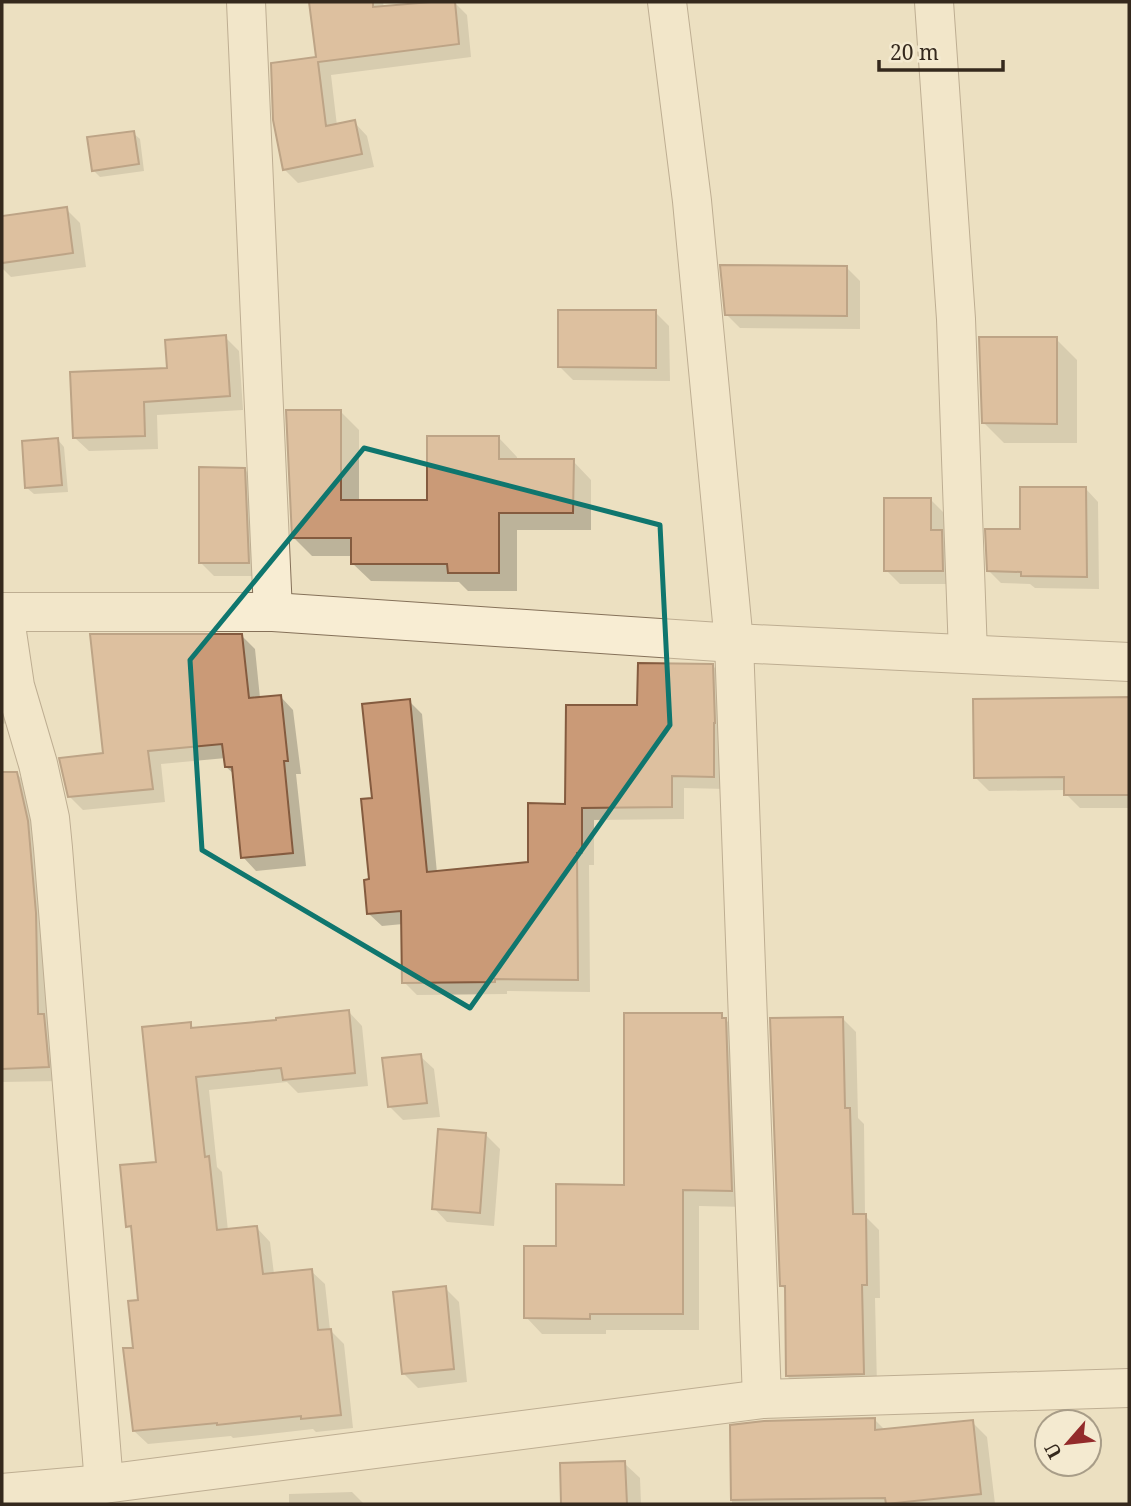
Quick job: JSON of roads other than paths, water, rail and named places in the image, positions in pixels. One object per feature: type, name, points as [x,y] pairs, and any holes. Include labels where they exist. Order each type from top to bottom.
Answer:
[{"type":"street","points":[[246,2],[273,612]]},
{"type":"street","points":[[667,2],[692,201],[734,643],[762,1399]]},
{"type":"street","points":[[934,2],[956,319],[968,654]]},
{"type":"street","points":[[104,1484],[50,818],[38,764],[15,686],[3,612],[273,612],[734,643],[1129,662]]},
{"type":"street","points":[[2,1493],[104,1484],[762,1399],[1129,1388]]}]
